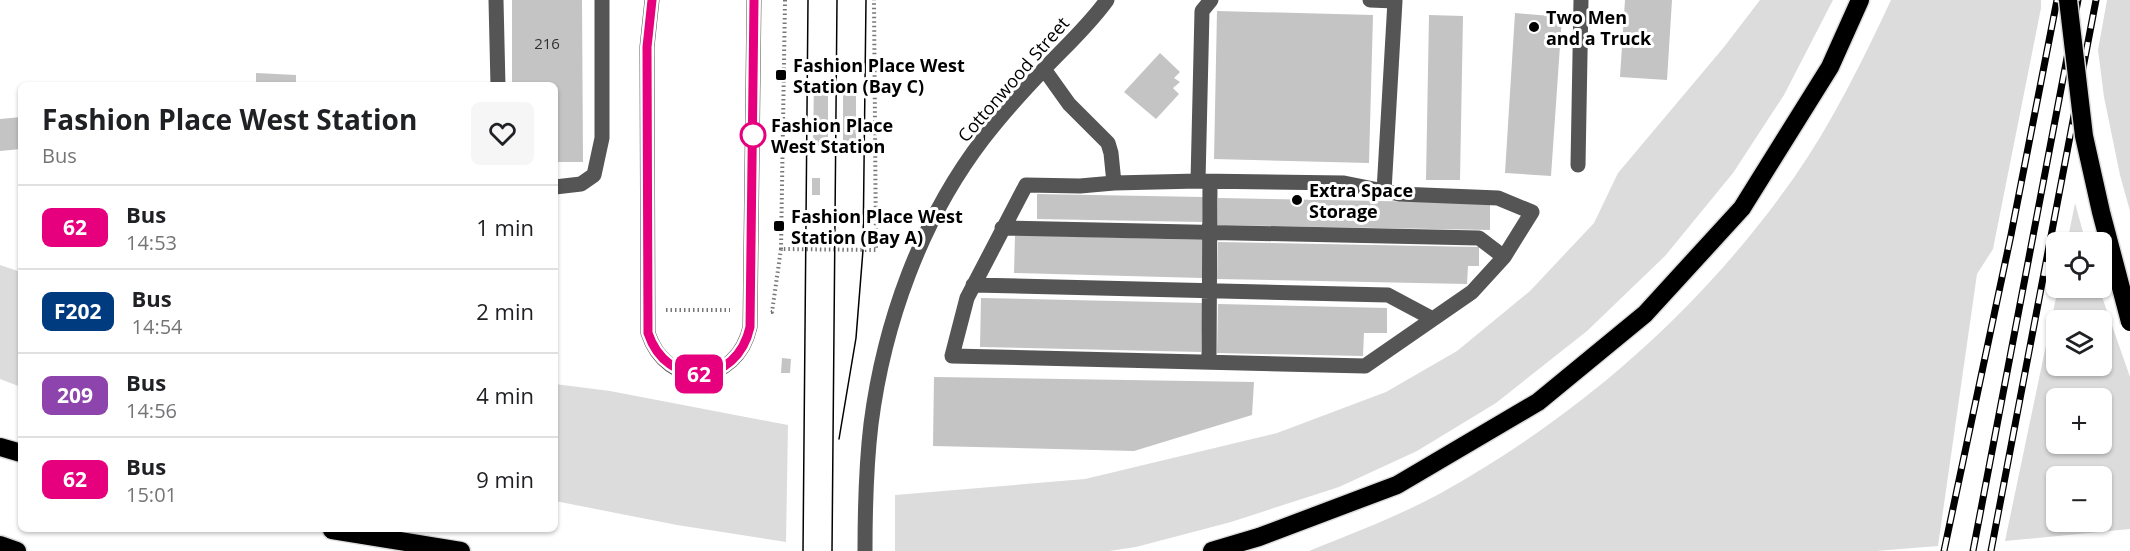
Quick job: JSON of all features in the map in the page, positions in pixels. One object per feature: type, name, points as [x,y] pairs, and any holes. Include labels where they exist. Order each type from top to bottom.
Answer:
[{"type":"highway","points":[[1212,551],[1259,537],[1397,485],[1539,402],[1645,314],[1742,208],[1830,67],[1860,0]]},
{"type":"highway","points":[[2068,0],[2084,136],[2101,213],[2130,322]]},
{"type":"highway","points":[[0,447],[18,452]]},
{"type":"highway","points":[[344,532],[461,551]]},
{"type":"highway","points":[[0,545],[16,551]]},
{"type":"street","points":[[496,0],[498,82]]},
{"type":"street","points":[[558,187],[581,184],[594,175],[602,138],[602,0]]},
{"type":"street","points":[[651,4],[647,47],[648,333],[652,345],[666,363],[686,372],[709,373],[736,358],[747,340],[750,327],[754,0]]},
{"type":"street","name":"Cottonwood Street","points":[[865,551],[871,424],[879,375],[891,328],[912,264],[949,188],[983,140],[1107,0]]},
{"type":"street","points":[[1209,363],[1210,232],[1204,182],[1202,11],[1211,0]]},
{"type":"street","points":[[1370,0],[1395,1],[1384,191]]},
{"type":"street","points":[[1578,165],[1581,0]]},
{"type":"street","points":[[1044,69],[1069,104],[1108,143],[1114,183]]},
{"type":"street","points":[[1114,183],[1344,183],[1399,194],[1498,198],[1532,213],[1504,256],[1472,292],[1365,366],[952,356],[967,298],[1026,185],[1080,186],[1114,183]]},
{"type":"street","points":[[1002,228],[1479,238],[1504,256]]},
{"type":"street","points":[[974,285],[1388,295],[1433,319]]},
{"type":"path","points":[[781,249],[785,0]]},
{"type":"path","points":[[874,0],[876,250]]},
{"type":"shaded area","points":[[1760,0],[1833,0],[1784,95],[1733,173],[1665,256],[1587,331],[1496,403],[1417,451],[1339,487],[1231,522],[1136,547],[1109,551],[895,551],[895,495],[1085,479],[1277,433],[1386,392],[1457,351],[1530,291],[1594,223],[1618,173],[1724,47]]},
{"type":"shaded area","points":[[1891,0],[2041,0],[1993,249],[1977,274],[1938,546],[1876,551],[1309,551],[1409,509],[1493,462],[1542,429],[1635,356],[1719,272],[1793,179],[1846,92]]},
{"type":"shaded area","points":[[2107,0],[2130,0],[2130,211],[2104,97],[2098,50]]},
{"type":"shaded area","points":[[2075,203],[2083,232],[2069,232]]},
{"type":"shaded area","points":[[0,265],[18,271],[18,386],[0,379]]},
{"type":"shaded area","points":[[2056,298],[2102,298],[2107,310],[2053,310]]},
{"type":"shaded area","points":[[2112,325],[2130,377],[2130,529],[2112,531],[2112,466],[2046,466],[2046,532],[2099,532],[2005,541],[2046,345],[2046,376],[2112,376]]},
{"type":"shaded area","points":[[558,384],[610,391],[788,425],[786,542],[677,525],[558,502]]},
{"type":"building","points":[[512,0],[582,0],[583,162],[558,162],[558,82],[512,82]]},
{"type":"building","points":[[1625,0],[1672,0],[1667,80],[1620,77]]},
{"type":"building","points":[[1217,11],[1373,15],[1369,163],[1214,159]]},
{"type":"building","points":[[1515,13],[1562,17],[1551,176],[1505,173]]},
{"type":"building","points":[[1429,15],[1463,16],[1460,180],[1426,180]]},
{"type":"building","points":[[1160,53],[1180,72],[1174,78],[1180,82],[1173,88],[1179,94],[1156,119],[1124,92]]},
{"type":"building","points":[[256,73],[296,75],[296,82],[256,82]]},
{"type":"building","points":[[814,81],[828,81],[828,146],[813,145]]},
{"type":"building","points":[[843,82],[856,82],[856,146],[843,146]]},
{"type":"building","points":[[18,117],[18,149],[0,151],[0,119]]},
{"type":"building","points":[[812,178],[820,178],[820,195],[812,195]]},
{"type":"building","points":[[1037,194],[1203,197],[1202,222],[1037,219]]},
{"type":"building","points":[[1218,198],[1490,203],[1490,230],[1217,225]]},
{"type":"building","points":[[1015,235],[1203,240],[1202,278],[1014,273]]},
{"type":"building","points":[[1218,242],[1479,247],[1479,266],[1468,266],[1467,284],[1217,279]]},
{"type":"building","points":[[981,298],[1203,303],[1201,352],[980,347]]},
{"type":"building","points":[[1218,304],[1387,308],[1387,333],[1364,333],[1363,356],[1217,353]]},
{"type":"building","points":[[782,358],[791,359],[790,373],[781,373]]},
{"type":"building","points":[[934,377],[1254,382],[1252,415],[1134,451],[933,446]]},
{"type":"tram line","points":[[803,551],[808,0]]},
{"type":"tram line","points":[[832,551],[837,0]]},
{"type":"tram line","points":[[839,439],[856,338],[863,250],[866,0]]},
{"type":"railway","points":[[1944,551],[2011,235],[2057,0]]},
{"type":"railway","points":[[1973,551],[2078,0]]},
{"type":"railway","points":[[1991,551],[2096,0]]},
{"type":"bus line","name":"62","points":[[652,0],[647,47],[648,333],[652,345],[666,363],[697,374],[719,369],[736,358],[747,340],[750,327],[754,0]]},
{"type":"place","name":"Two Men and a Truck","points":[[1534,27]]},
{"type":"place","name":"Fashion Place West Station (Bay C)","points":[[781,75]]},
{"type":"place","name":"Fashion Place West Station","points":[[753,135]]},
{"type":"place","name":"Extra Space Storage","points":[[1297,200]]},
{"type":"place","name":"Fashion Place West Station (Bay A)","points":[[779,226]]}]
